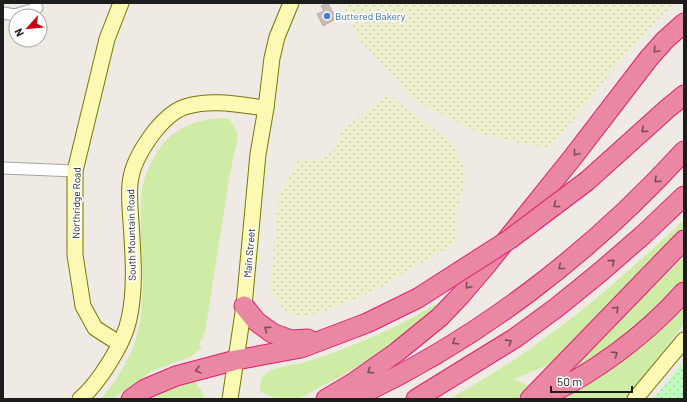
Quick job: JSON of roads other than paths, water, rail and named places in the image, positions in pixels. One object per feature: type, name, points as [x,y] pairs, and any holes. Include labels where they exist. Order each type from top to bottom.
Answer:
[{"type":"highway","points":[[326,399],[353,383],[397,352],[440,317],[460,296],[573,157],[649,58],[665,40],[684,23]]},
{"type":"highway","points":[[667,109],[684,87]]},
{"type":"highway","points":[[131,399],[145,389],[176,376],[236,360],[301,348],[367,323],[418,298],[510,239],[587,181],[684,95]]},
{"type":"highway","points":[[351,399],[420,364],[512,304],[579,252],[625,211],[684,151]]},
{"type":"highway","points":[[416,399],[515,338],[556,308],[643,235],[684,196]]},
{"type":"highway","points":[[530,399],[684,240]]},
{"type":"highway","points":[[538,399],[559,390],[620,351],[670,307],[684,292]]},
{"type":"highway","points":[[244,306],[257,322],[272,333],[291,340],[332,336]]},
{"type":"street","name":"Northridge Road","points":[[120,344],[95,328],[83,306],[75,255],[75,171],[107,39],[121,3]]},
{"type":"street","name":"Main Street","points":[[231,392],[244,306],[258,154],[266,108],[272,58],[277,37],[291,3]]},
{"type":"street","name":"South Mountain Road","points":[[80,399],[87,393],[120,344],[129,320],[133,281],[130,198],[131,177],[143,145],[164,120],[186,106],[213,102],[266,108]]},
{"type":"street","points":[[3,168],[75,171]]},
{"type":"street","points":[[635,399],[684,340]]},
{"type":"place","name":"Buttered Bakery","points":[[327,16]]}]
